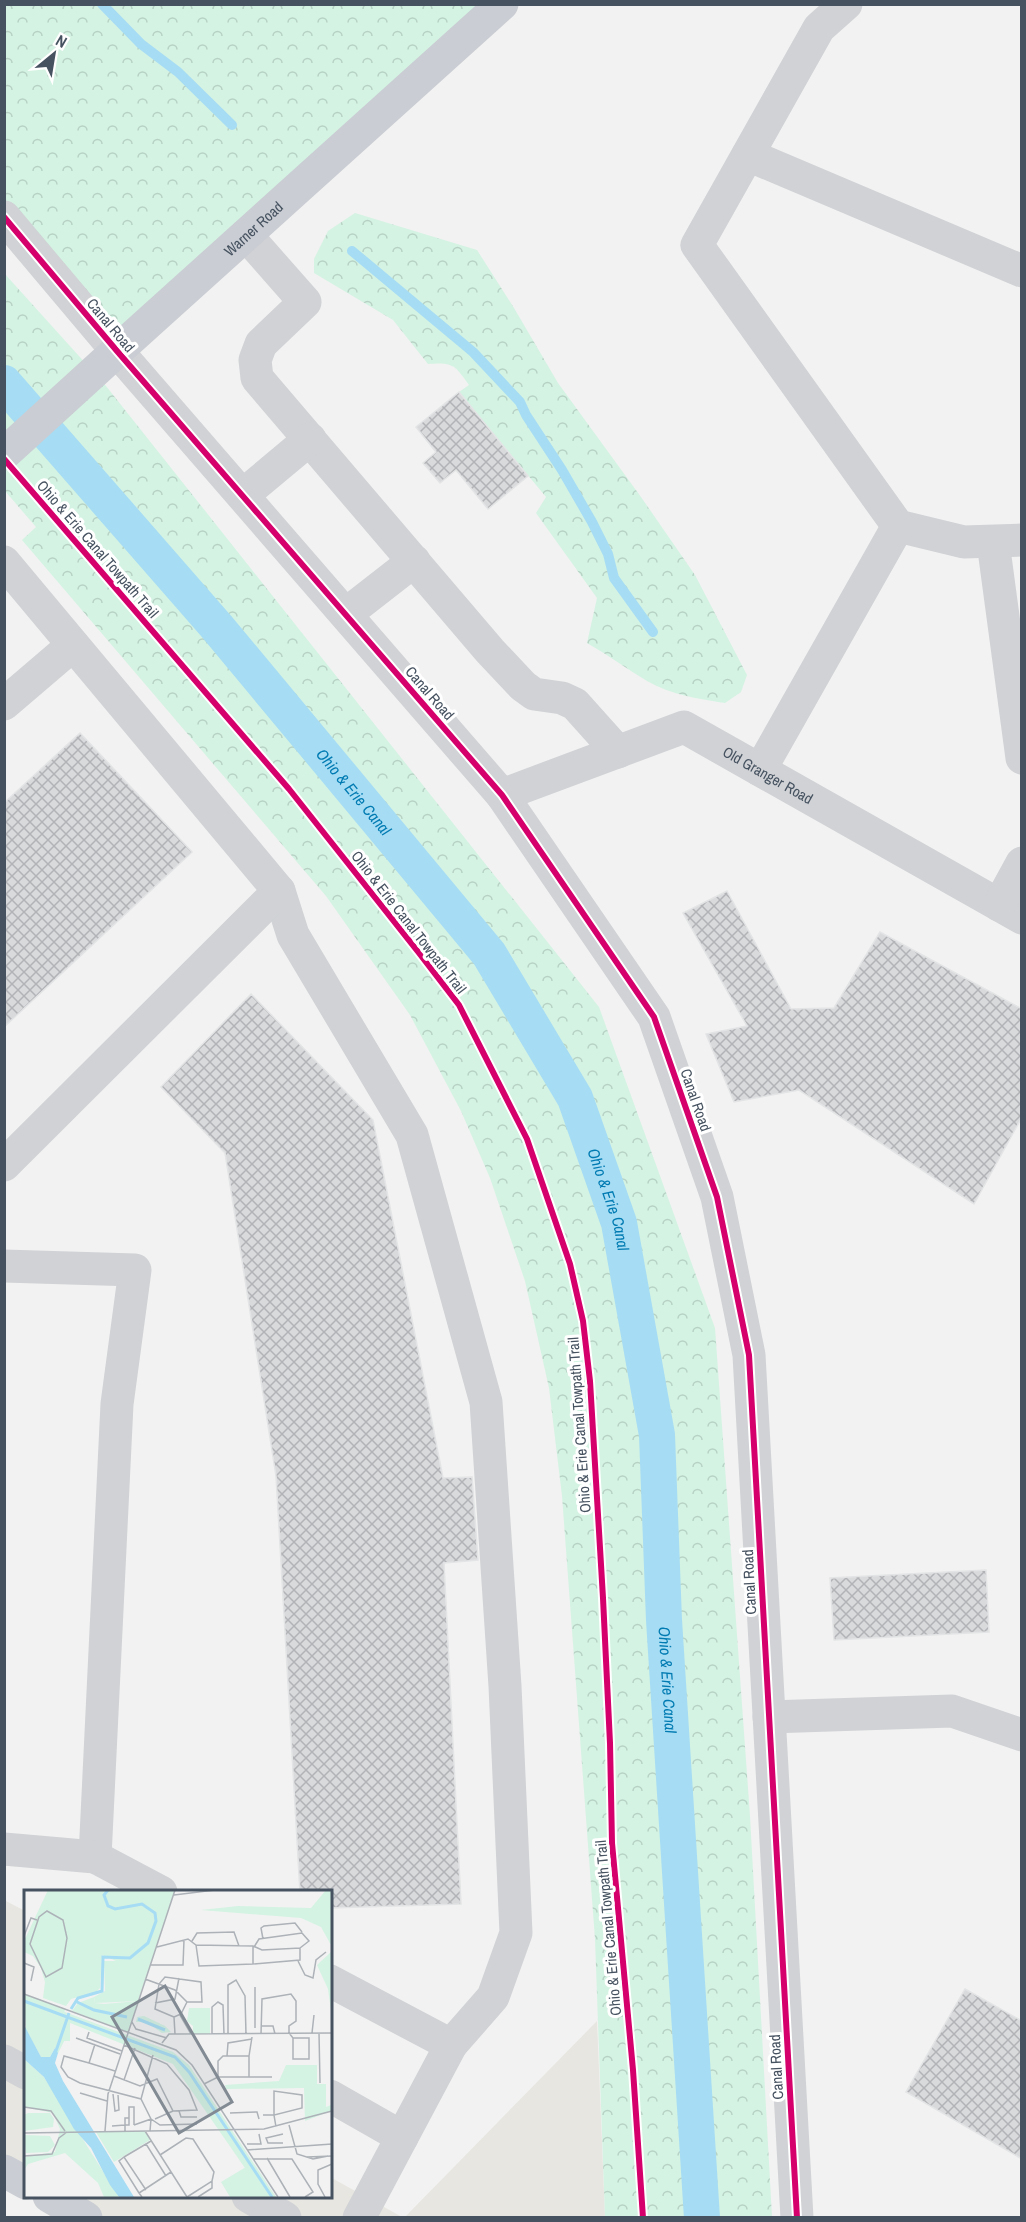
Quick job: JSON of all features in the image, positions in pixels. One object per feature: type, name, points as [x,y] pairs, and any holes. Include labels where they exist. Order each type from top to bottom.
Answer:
[{"type":"main road","name":"Warner Road","points":[[9,450],[502,4]]},
{"type":"main road","points":[[4,2172],[24,2182]]},
{"type":"main road","points":[[53,2198],[86,2217]]},
{"type":"street","points":[[846,4],[819,28],[697,245],[898,526],[964,542],[1007,541],[1022,758]]},
{"type":"street","points":[[748,155],[1022,271]]},
{"type":"street","name":"Canal Road","points":[[4,218],[502,795],[654,1017],[717,1197],[749,1355],[796,2217]]},
{"type":"street","points":[[246,234],[305,302],[261,344],[255,360],[257,378],[490,651],[523,686],[534,694],[562,698],[575,704],[618,752]]},
{"type":"street","points":[[243,495],[310,439]]},
{"type":"street","points":[[760,770],[898,526]]},
{"type":"street","points":[[346,614],[414,561]]},
{"type":"street","points":[[4,562],[279,891],[293,935],[412,1135],[486,1402],[505,1686],[516,1933],[493,1997],[451,2045],[359,2217]]},
{"type":"street","points":[[4,704],[73,645]]},
{"type":"street","name":"Old Granger Road","points":[[502,795],[684,727],[1010,911]]},
{"type":"street","points":[[1010,911],[1022,863]]},
{"type":"street","points":[[4,1165],[279,891]]},
{"type":"street","points":[[4,1266],[135,1270],[117,1404],[95,1857]]},
{"type":"street","points":[[769,1717],[952,1711],[1022,1735]]},
{"type":"street","points":[[4,1849],[95,1857],[157,1890]]},
{"type":"street","points":[[332,1983],[451,2045]]},
{"type":"street","points":[[4,2061],[24,2072]]},
{"type":"street","points":[[332,2097],[402,2137]]},
{"type":"street","points":[[252,2198],[285,2217]]},
{"type":"shaded area","points":[[4,1900],[24,1910],[24,2182],[5,2171]]},
{"type":"shaded area","points":[[597,2021],[605,2217],[405,2217]]},
{"type":"shaded area","points":[[332,2178],[402,2217],[86,2217],[51,2198],[332,2198]]},
{"type":"green space","points":[[4,5],[502,5],[117,351],[5,217]]},
{"type":"green space","points":[[355,213],[477,250],[558,383],[695,575],[747,675],[741,692],[725,703],[675,693],[647,681],[587,643],[597,598],[536,513],[546,497],[459,392],[469,385],[464,378],[448,364],[428,364],[393,320],[314,273],[314,259],[328,231]]},
{"type":"green space","points":[[4,273],[106,386],[599,1007],[715,1328],[750,1816],[772,2217],[605,2217],[595,1939],[562,1496],[549,1388],[525,1281],[490,1178],[461,1111],[410,1015],[326,896],[22,540],[36,527],[5,491]]},
{"type":"building","points":[[459,392],[528,476],[488,509],[456,470],[440,483],[423,463],[436,452],[416,427]]},
{"type":"building","points":[[80,733],[192,852],[4,1027],[4,803]]},
{"type":"building","points":[[727,891],[791,1009],[834,1008],[880,932],[1022,1009],[1022,1117],[974,1204],[799,1090],[734,1102],[706,1034],[747,1026],[683,913]]},
{"type":"building","points":[[251,994],[373,1120],[443,1478],[472,1477],[478,1560],[444,1563],[461,1904],[332,1908],[332,1890],[300,1890],[276,1476],[225,1153],[161,1087]]},
{"type":"building","points":[[986,1570],[989,1632],[834,1640],[830,1578]]},
{"type":"building","points":[[965,1989],[1022,2021],[1022,2159],[906,2092]]},
{"type":"waterway","points":[[102,4],[141,44],[178,72],[232,125]]},
{"type":"waterway","points":[[352,251],[473,352],[520,402],[592,522],[608,554],[614,578],[653,632]]},
{"type":"waterway","name":"Ohio & Erie Canal","points":[[4,383],[217,627],[489,954],[575,1098],[619,1223],[657,1435],[664,1620],[702,2218]]},
{"type":"cycle path","points":[[4,217],[117,351],[502,795],[654,1017],[717,1197],[749,1355],[797,2218]]},
{"type":"cycle path","name":"Ohio & Erie Canal Towpath Trail","points":[[4,459],[289,789],[459,1005],[527,1139],[570,1264],[583,1321],[590,1381],[610,1743],[612,1843],[633,2070],[643,2218]]}]
